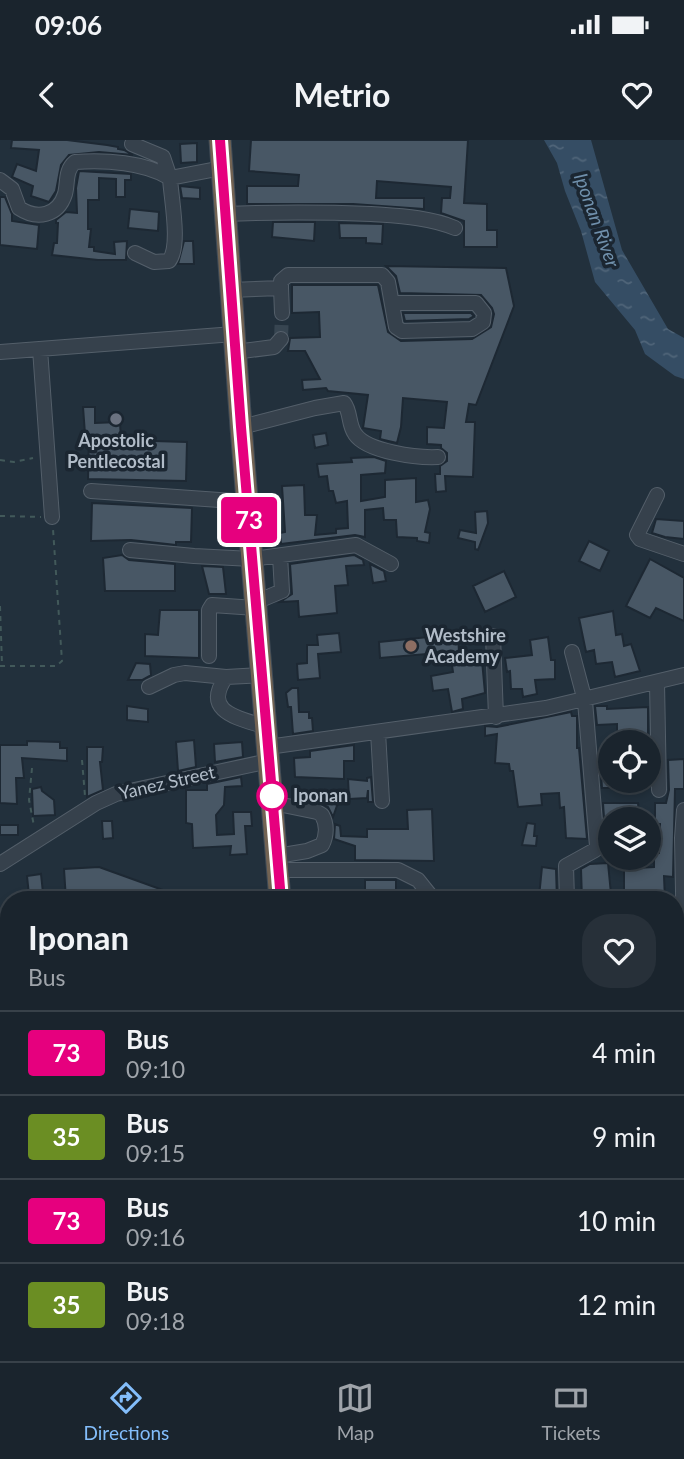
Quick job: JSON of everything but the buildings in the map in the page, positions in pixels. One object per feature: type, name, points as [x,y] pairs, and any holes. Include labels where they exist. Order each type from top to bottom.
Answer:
[{"type":"highway","points":[[220,140],[280,891]]},
{"type":"street","points":[[132,144],[163,158],[170,178],[175,239],[173,256],[169,261],[158,262],[135,253]]},
{"type":"street","points":[[0,180],[12,188],[19,208],[30,215],[43,216],[49,214],[63,199],[70,167],[75,162],[139,166],[160,170],[170,178],[222,168]]},
{"type":"street","points":[[225,214],[320,212],[391,215],[435,220],[455,228]]},
{"type":"street","points":[[282,313],[281,281],[288,275],[382,275],[388,282],[396,327],[402,331],[472,329],[482,322],[484,313],[476,303],[393,303]]},
{"type":"street","points":[[231,289],[281,288]]},
{"type":"street","points":[[0,352],[235,343],[274,347],[281,339]]},
{"type":"street","points":[[40,349],[52,517]]},
{"type":"street","points":[[241,427],[344,403],[355,435],[362,441],[402,456],[438,457]]},
{"type":"street","points":[[91,491],[248,502]]},
{"type":"street","points":[[657,495],[637,536],[684,554]]},
{"type":"street","points":[[130,550],[252,559],[355,545],[391,564]]},
{"type":"street","points":[[209,656],[209,610],[212,605],[256,605],[282,591],[280,556]]},
{"type":"street","points":[[493,636],[496,717]]},
{"type":"street","points":[[567,891],[566,866],[595,850],[597,846],[585,701],[572,652]]},
{"type":"street","points":[[149,687],[174,675],[185,673],[226,677],[263,675]]},
{"type":"street","points":[[684,675],[684,681]]},
{"type":"street","name":"Yanez Street","points":[[0,864],[96,803],[116,794],[267,745],[496,717],[585,701],[684,675]]},
{"type":"street","points":[[226,677],[218,694],[223,710],[267,745]]},
{"type":"street","points":[[657,683],[658,730]]},
{"type":"street","points":[[378,732],[382,801]]},
{"type":"street","points":[[273,803],[317,812],[322,814],[326,823],[326,835],[322,845],[278,863]]},
{"type":"street","points":[[683,891],[684,810]]},
{"type":"street","points":[[278,863],[398,870],[418,880],[427,891]]},
{"type":"street","points":[[684,937],[684,944]]},
{"type":"street","points":[[684,1224],[684,1233]]},
{"type":"path","points":[[0,460],[14,462],[48,455]]},
{"type":"path","points":[[0,516],[52,517],[62,661],[56,666],[1,666],[0,606]]},
{"type":"path","points":[[82,760],[84,811]]},
{"type":"path","points":[[33,768],[29,800],[39,840]]},
{"type":"water","name":"Iponan River","points":[[544,140],[591,140],[622,250],[668,329],[684,338],[684,379],[675,376],[645,354],[635,330],[595,282],[581,231],[557,163]]},
{"type":"tunnel","points":[[281,339],[282,313]]},
{"type":"bus line","name":"73","points":[[220,140],[280,891]]},
{"type":"place","name":"Apostolic Pentlecostal","points":[[116,419]]},
{"type":"place","name":"Westshire Academy","points":[[411,646]]},
{"type":"place","name":"Iponan","points":[[272,796]]}]
